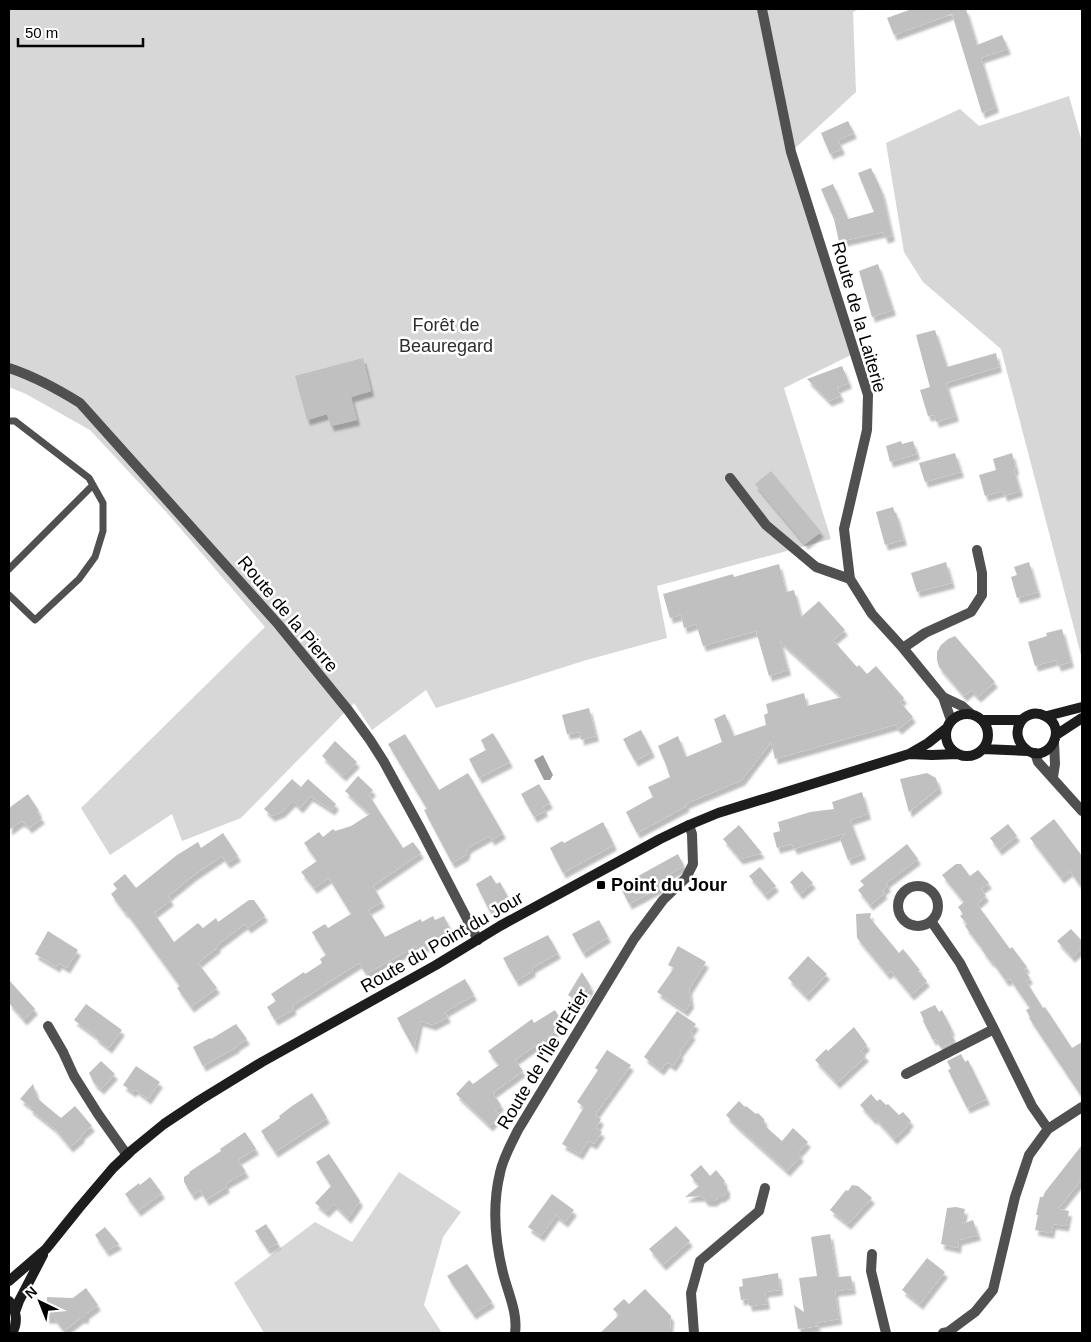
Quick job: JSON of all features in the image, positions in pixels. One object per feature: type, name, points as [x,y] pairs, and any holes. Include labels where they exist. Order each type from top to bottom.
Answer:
[{"type":"main road","points":[[1047,716],[1082,707]]},
{"type":"main road","points":[[972,714],[982,720],[987,726],[988,734],[987,742],[983,748],[972,755],[965,756],[952,750],[946,736],[949,724],[957,716],[972,714]]},
{"type":"main road","points":[[1032,752],[1022,747],[1018,741],[1017,733],[1018,726],[1028,716],[1041,714],[1047,716],[1056,728],[1055,739]]},
{"type":"main road","points":[[983,748],[1043,752],[1049,748],[1055,739],[1082,718]]},
{"type":"main road","points":[[982,720],[1022,720]]},
{"type":"main road","name":"Route du Point du Jour","points":[[9,1282],[46,1249],[113,1168],[164,1124],[212,1092],[436,965],[500,926],[660,839],[718,812],[909,754],[928,743],[949,724]]},
{"type":"main road","name":"Route du Point du Jour","points":[[909,754],[958,754]]},
{"type":"main road","name":"Route du Point du Jour","points":[[12,1333],[16,1321],[15,1312],[19,1301],[46,1249]]},
{"type":"main road","points":[[9,1301],[15,1312]]},
{"type":"street","name":"Route de la Laiterie","points":[[762,9],[791,152],[868,395],[868,430],[844,529],[850,579],[872,614],[903,648],[942,697],[949,724]]},
{"type":"street","name":"Route de la Pierre","points":[[9,368],[54,386],[80,403],[278,624],[342,703],[384,762],[478,940]]},
{"type":"street","points":[[730,478],[766,525],[816,567],[850,579]]},
{"type":"street","points":[[903,648],[925,632],[971,612],[982,595],[982,573],[977,550]]},
{"type":"street","name":"Route de la Laiterie","points":[[942,697],[962,706],[972,714]]},
{"type":"street","points":[[1053,777],[1055,739]]},
{"type":"street","points":[[1032,752],[1038,762],[1082,811]]},
{"type":"street","name":"Route de l'Île d'Etier","points":[[515,1333],[517,1323],[497,1242],[495,1214],[500,1172],[518,1130],[634,939],[663,900],[686,878],[693,864],[692,834],[689,825]]},
{"type":"street","points":[[931,921],[960,963],[1032,1106],[1048,1129]]},
{"type":"street","points":[[48,1026],[74,1076],[127,1155]]},
{"type":"street","points":[[906,1074],[994,1028]]},
{"type":"street","points":[[943,1333],[948,1332],[975,1312],[994,1290],[1015,1198],[1029,1155],[1048,1129],[1082,1107]]},
{"type":"street","points":[[694,1333],[692,1292],[700,1261],[758,1212],[765,1188]]},
{"type":"street","points":[[872,1254],[871,1271],[886,1333]]},
{"type":"lane","points":[[9,420],[15,421],[89,478],[103,503],[103,531],[95,557],[79,579],[35,620],[9,595]]},
{"type":"lane","points":[[9,569],[93,485]]},
{"type":"green space","name":"Forêt de Beauregard","points":[[9,9],[859,9],[853,12],[856,92],[791,152],[855,353],[784,388],[831,539],[657,586],[667,638],[583,661],[436,708],[426,690],[372,730],[354,703],[241,818],[182,841],[172,814],[110,855],[81,808],[265,627],[168,514],[90,430],[26,394],[9,387]]},
{"type":"green space","points":[[1069,96],[1082,142],[1082,659],[1001,349],[923,282],[904,252],[886,143],[960,109],[979,126]]},
{"type":"green space","points":[[399,1172],[461,1212],[443,1237],[424,1305],[442,1333],[264,1333],[234,1283],[315,1222],[352,1242]]},
{"type":"shaded area","points":[[543,755],[553,775],[550,780],[544,780],[534,760]]},
{"type":"building","points":[[912,9],[966,9],[977,45],[1002,35],[1008,49],[981,58],[996,107],[982,113],[952,14],[894,35],[887,18]]},
{"type":"building","points":[[848,121],[854,133],[838,140],[842,149],[830,154],[821,133]]},
{"type":"building","points":[[871,168],[882,192],[892,236],[885,238],[883,232],[839,242],[834,219],[821,189],[833,184],[848,219],[874,212],[858,173]]},
{"type":"building","points":[[878,264],[893,310],[872,317],[859,271]]},
{"type":"building","points":[[935,330],[947,367],[996,353],[999,367],[946,383],[956,416],[936,422],[934,415],[928,416],[920,390],[930,387],[916,335]]},
{"type":"building","points":[[363,358],[371,391],[351,397],[357,420],[331,426],[327,414],[307,420],[295,376]]},
{"type":"building","points":[[842,366],[849,383],[837,388],[841,396],[829,401],[807,379]]},
{"type":"building","points":[[901,441],[902,444],[913,441],[917,454],[890,462],[886,446]]},
{"type":"building","points":[[955,453],[961,472],[925,482],[919,463]]},
{"type":"building","points":[[1012,453],[1016,469],[1014,470],[1020,491],[1004,496],[1003,491],[985,496],[979,475],[996,470],[993,459]]},
{"type":"building","points":[[771,471],[821,532],[805,544],[755,484]]},
{"type":"building","points":[[893,507],[904,540],[885,545],[876,512]]},
{"type":"building","points":[[946,562],[952,583],[917,592],[911,573]]},
{"type":"building","points":[[1029,562],[1038,592],[1017,598],[1011,577],[1017,575],[1014,567]]},
{"type":"building","points":[[779,564],[786,592],[794,590],[801,617],[819,601],[845,630],[833,640],[857,667],[859,665],[867,674],[876,666],[904,698],[900,702],[913,717],[899,729],[895,725],[775,759],[771,742],[742,780],[685,804],[687,806],[637,833],[626,812],[653,797],[648,787],[670,777],[658,746],[678,736],[686,757],[722,742],[714,719],[725,714],[734,736],[766,725],[764,715],[768,713],[766,704],[804,693],[807,706],[842,697],[780,641],[788,670],[769,676],[756,631],[703,646],[696,624],[684,628],[681,615],[670,618],[663,594],[733,574],[734,577]]},
{"type":"building","points":[[1062,629],[1071,662],[1058,666],[1056,660],[1035,666],[1028,642],[1047,636],[1046,633]]},
{"type":"building","points":[[955,636],[995,682],[978,697],[971,690],[964,696],[939,667],[937,652],[941,645]]},
{"type":"building","points":[[589,708],[596,736],[581,740],[580,732],[567,734],[562,715]]},
{"type":"building","points":[[641,730],[652,752],[635,761],[623,739]]},
{"type":"building","points":[[493,733],[510,762],[479,778],[469,759],[486,750],[481,740]]},
{"type":"building","points":[[405,734],[439,790],[468,773],[503,833],[492,840],[489,836],[468,848],[466,855],[452,863],[424,810],[427,809],[388,744]]},
{"type":"building","points":[[335,741],[357,762],[343,776],[322,756]]},
{"type":"building","points":[[927,773],[936,778],[939,788],[909,812],[900,779]]},
{"type":"building","points":[[358,776],[373,790],[369,795],[403,848],[413,842],[421,853],[373,886],[382,902],[368,910],[385,937],[421,919],[422,922],[433,916],[435,920],[444,916],[452,933],[418,950],[416,946],[366,974],[359,963],[292,1006],[294,1009],[275,1020],[267,1007],[276,1001],[271,994],[304,972],[305,974],[322,963],[320,959],[326,955],[312,932],[325,924],[328,928],[351,914],[329,878],[314,888],[301,872],[317,861],[304,843],[319,832],[323,837],[333,829],[335,831],[351,826],[370,814],[345,791]]},
{"type":"building","points":[[292,779],[301,787],[308,779],[336,804],[332,810],[310,796],[300,808],[293,801],[282,812],[272,816],[264,809]]},
{"type":"building","points":[[539,784],[550,803],[543,807],[545,811],[534,817],[521,794]]},
{"type":"building","points":[[862,792],[868,814],[850,820],[863,854],[848,860],[840,839],[846,833],[794,849],[792,844],[777,848],[773,833],[780,831],[778,822],[810,812],[834,809],[832,802]]},
{"type":"building","points":[[28,794],[42,818],[29,828],[21,821],[9,830],[9,808]]},
{"type":"building","points":[[1054,819],[1082,856],[1082,888],[1070,871],[1061,878],[1030,838]]},
{"type":"building","points":[[603,822],[614,845],[563,873],[550,848],[562,841],[564,843]]},
{"type":"building","points":[[1008,824],[1017,836],[999,850],[990,838]]},
{"type":"building","points":[[739,825],[762,853],[740,859],[723,839]]},
{"type":"building","points":[[223,833],[238,856],[227,863],[222,856],[194,875],[168,896],[171,900],[154,913],[174,942],[198,923],[203,928],[216,918],[218,922],[249,900],[254,900],[265,916],[248,928],[245,924],[217,945],[218,947],[198,963],[217,988],[191,1007],[177,988],[180,986],[111,894],[117,889],[113,884],[125,874],[136,888],[177,855],[198,842],[201,848]]},
{"type":"building","points":[[907,844],[918,859],[886,883],[888,886],[882,891],[885,893],[870,905],[858,890],[864,885],[860,881]]},
{"type":"building","points":[[678,854],[684,866],[666,876],[663,886],[629,904],[620,886]]},
{"type":"building","points":[[956,864],[961,864],[970,876],[978,870],[989,883],[981,889],[986,896],[977,904],[1010,949],[1012,947],[1027,967],[1024,969],[1030,978],[1026,981],[1072,1048],[1082,1042],[1082,1097],[1029,1018],[1026,1010],[1030,1008],[1010,979],[1006,981],[965,926],[967,924],[960,916],[963,914],[958,907],[964,902],[942,875]]},
{"type":"building","points":[[760,867],[776,886],[765,895],[749,876]]},
{"type":"building","points":[[802,871],[813,883],[800,894],[790,882]]},
{"type":"building","points":[[491,875],[496,884],[500,882],[510,901],[490,912],[476,884]]},
{"type":"building","points":[[871,913],[870,918],[899,953],[903,949],[927,981],[911,995],[891,971],[887,974],[857,938],[856,914]]},
{"type":"building","points":[[599,920],[608,937],[583,953],[572,934]]},
{"type":"building","points":[[1071,929],[1082,941],[1082,948],[1072,957],[1057,941]]},
{"type":"building","points":[[48,931],[78,950],[67,968],[59,963],[57,967],[35,954]]},
{"type":"building","points":[[548,935],[558,953],[532,968],[533,971],[516,981],[503,958]]},
{"type":"building","points":[[678,946],[706,962],[689,989],[691,1003],[685,1011],[657,992],[674,968],[668,965]]},
{"type":"building","points":[[808,956],[827,974],[806,996],[788,978]]},
{"type":"building","points":[[582,972],[591,987],[580,1003],[568,995]]},
{"type":"building","points":[[465,979],[474,995],[445,1012],[448,1017],[433,1025],[420,1021],[414,1049],[397,1018]]},
{"type":"building","points":[[9,980],[35,1009],[24,1020],[9,1003]]},
{"type":"building","points":[[86,1004],[122,1030],[109,1048],[74,1020]]},
{"type":"building","points":[[935,1005],[939,1012],[942,1010],[955,1041],[941,1048],[936,1039],[933,1040],[920,1012]]},
{"type":"building","points":[[555,1010],[564,1025],[515,1060],[523,1071],[493,1093],[501,1105],[495,1111],[500,1115],[490,1126],[456,1094],[469,1080],[473,1084],[499,1065],[488,1051],[532,1019],[534,1023]]},
{"type":"building","points":[[677,1011],[696,1024],[690,1032],[693,1034],[679,1053],[681,1054],[673,1066],[667,1062],[661,1070],[644,1057]]},
{"type":"building","points":[[236,1024],[247,1039],[237,1047],[203,1066],[193,1047]]},
{"type":"building","points":[[854,1027],[867,1045],[861,1051],[866,1056],[837,1083],[815,1060],[826,1049],[828,1051]]},
{"type":"building","points":[[607,1050],[631,1065],[595,1115],[601,1119],[596,1128],[602,1132],[594,1144],[588,1141],[580,1154],[562,1144],[584,1107],[577,1102],[598,1070],[595,1068]]},
{"type":"building","points":[[961,1054],[965,1062],[968,1060],[987,1099],[967,1108],[948,1070],[951,1069],[947,1061]]},
{"type":"building","points":[[101,1061],[115,1074],[101,1089],[94,1083],[89,1073]]},
{"type":"building","points":[[136,1066],[160,1082],[148,1099],[135,1089],[133,1092],[123,1085]]},
{"type":"building","points":[[33,1084],[38,1099],[61,1118],[75,1106],[92,1126],[70,1147],[54,1128],[20,1099]]},
{"type":"building","points":[[312,1093],[327,1118],[275,1152],[261,1131],[280,1118],[279,1116],[292,1106]]},
{"type":"building","points":[[871,1094],[877,1101],[880,1099],[886,1105],[888,1104],[899,1115],[903,1112],[911,1121],[894,1139],[860,1105]]},
{"type":"building","points":[[739,1101],[756,1114],[758,1113],[764,1119],[765,1126],[782,1141],[793,1128],[808,1142],[798,1153],[801,1156],[787,1171],[726,1115]]},
{"type":"building","points":[[245,1132],[256,1149],[238,1160],[246,1172],[225,1184],[227,1187],[206,1200],[200,1190],[192,1195],[184,1182],[184,1177]]},
{"type":"building","points":[[1082,1145],[1082,1179],[1058,1209],[1069,1211],[1066,1226],[1053,1224],[1051,1233],[1035,1230],[1040,1197],[1043,1197]]},
{"type":"building","points":[[329,1154],[360,1201],[348,1218],[334,1204],[326,1212],[315,1203],[331,1186],[316,1162]]},
{"type":"building","points":[[701,1165],[710,1176],[716,1170],[725,1181],[723,1183],[727,1187],[727,1193],[714,1201],[706,1201],[702,1196],[685,1197],[699,1186],[690,1175]]},
{"type":"building","points":[[150,1177],[162,1193],[138,1211],[125,1194]]},
{"type":"building","points":[[852,1185],[858,1186],[872,1198],[848,1224],[830,1210]]},
{"type":"building","points":[[552,1194],[574,1210],[565,1222],[556,1215],[541,1236],[528,1227]]},
{"type":"building","points":[[947,1208],[965,1209],[962,1224],[973,1220],[978,1235],[959,1240],[958,1248],[941,1244]]},
{"type":"building","points":[[266,1224],[278,1243],[267,1249],[255,1231]]},
{"type":"building","points":[[676,1226],[690,1241],[663,1265],[649,1249]]},
{"type":"building","points":[[105,1227],[119,1244],[106,1251],[95,1235]]},
{"type":"building","points":[[830,1234],[837,1277],[851,1276],[853,1289],[835,1291],[839,1319],[815,1323],[819,1326],[798,1329],[794,1305],[804,1312],[799,1278],[817,1276],[811,1237]]},
{"type":"building","points":[[927,1258],[945,1272],[920,1304],[902,1290]]},
{"type":"building","points":[[467,1264],[492,1302],[473,1314],[447,1276]]},
{"type":"building","points":[[778,1273],[780,1290],[765,1292],[767,1304],[749,1306],[748,1299],[741,1300],[739,1287],[743,1286],[742,1279]]},
{"type":"building","points":[[86,1288],[98,1305],[86,1314],[86,1318],[81,1318],[64,1331],[54,1318],[46,1318],[47,1297],[73,1298]]},
{"type":"building","points":[[645,1289],[671,1316],[670,1329],[666,1333],[600,1333],[619,1315],[613,1309],[624,1299],[629,1304]]},
{"type":"place","name":"Point du Jour","points":[[601,885]]}]
